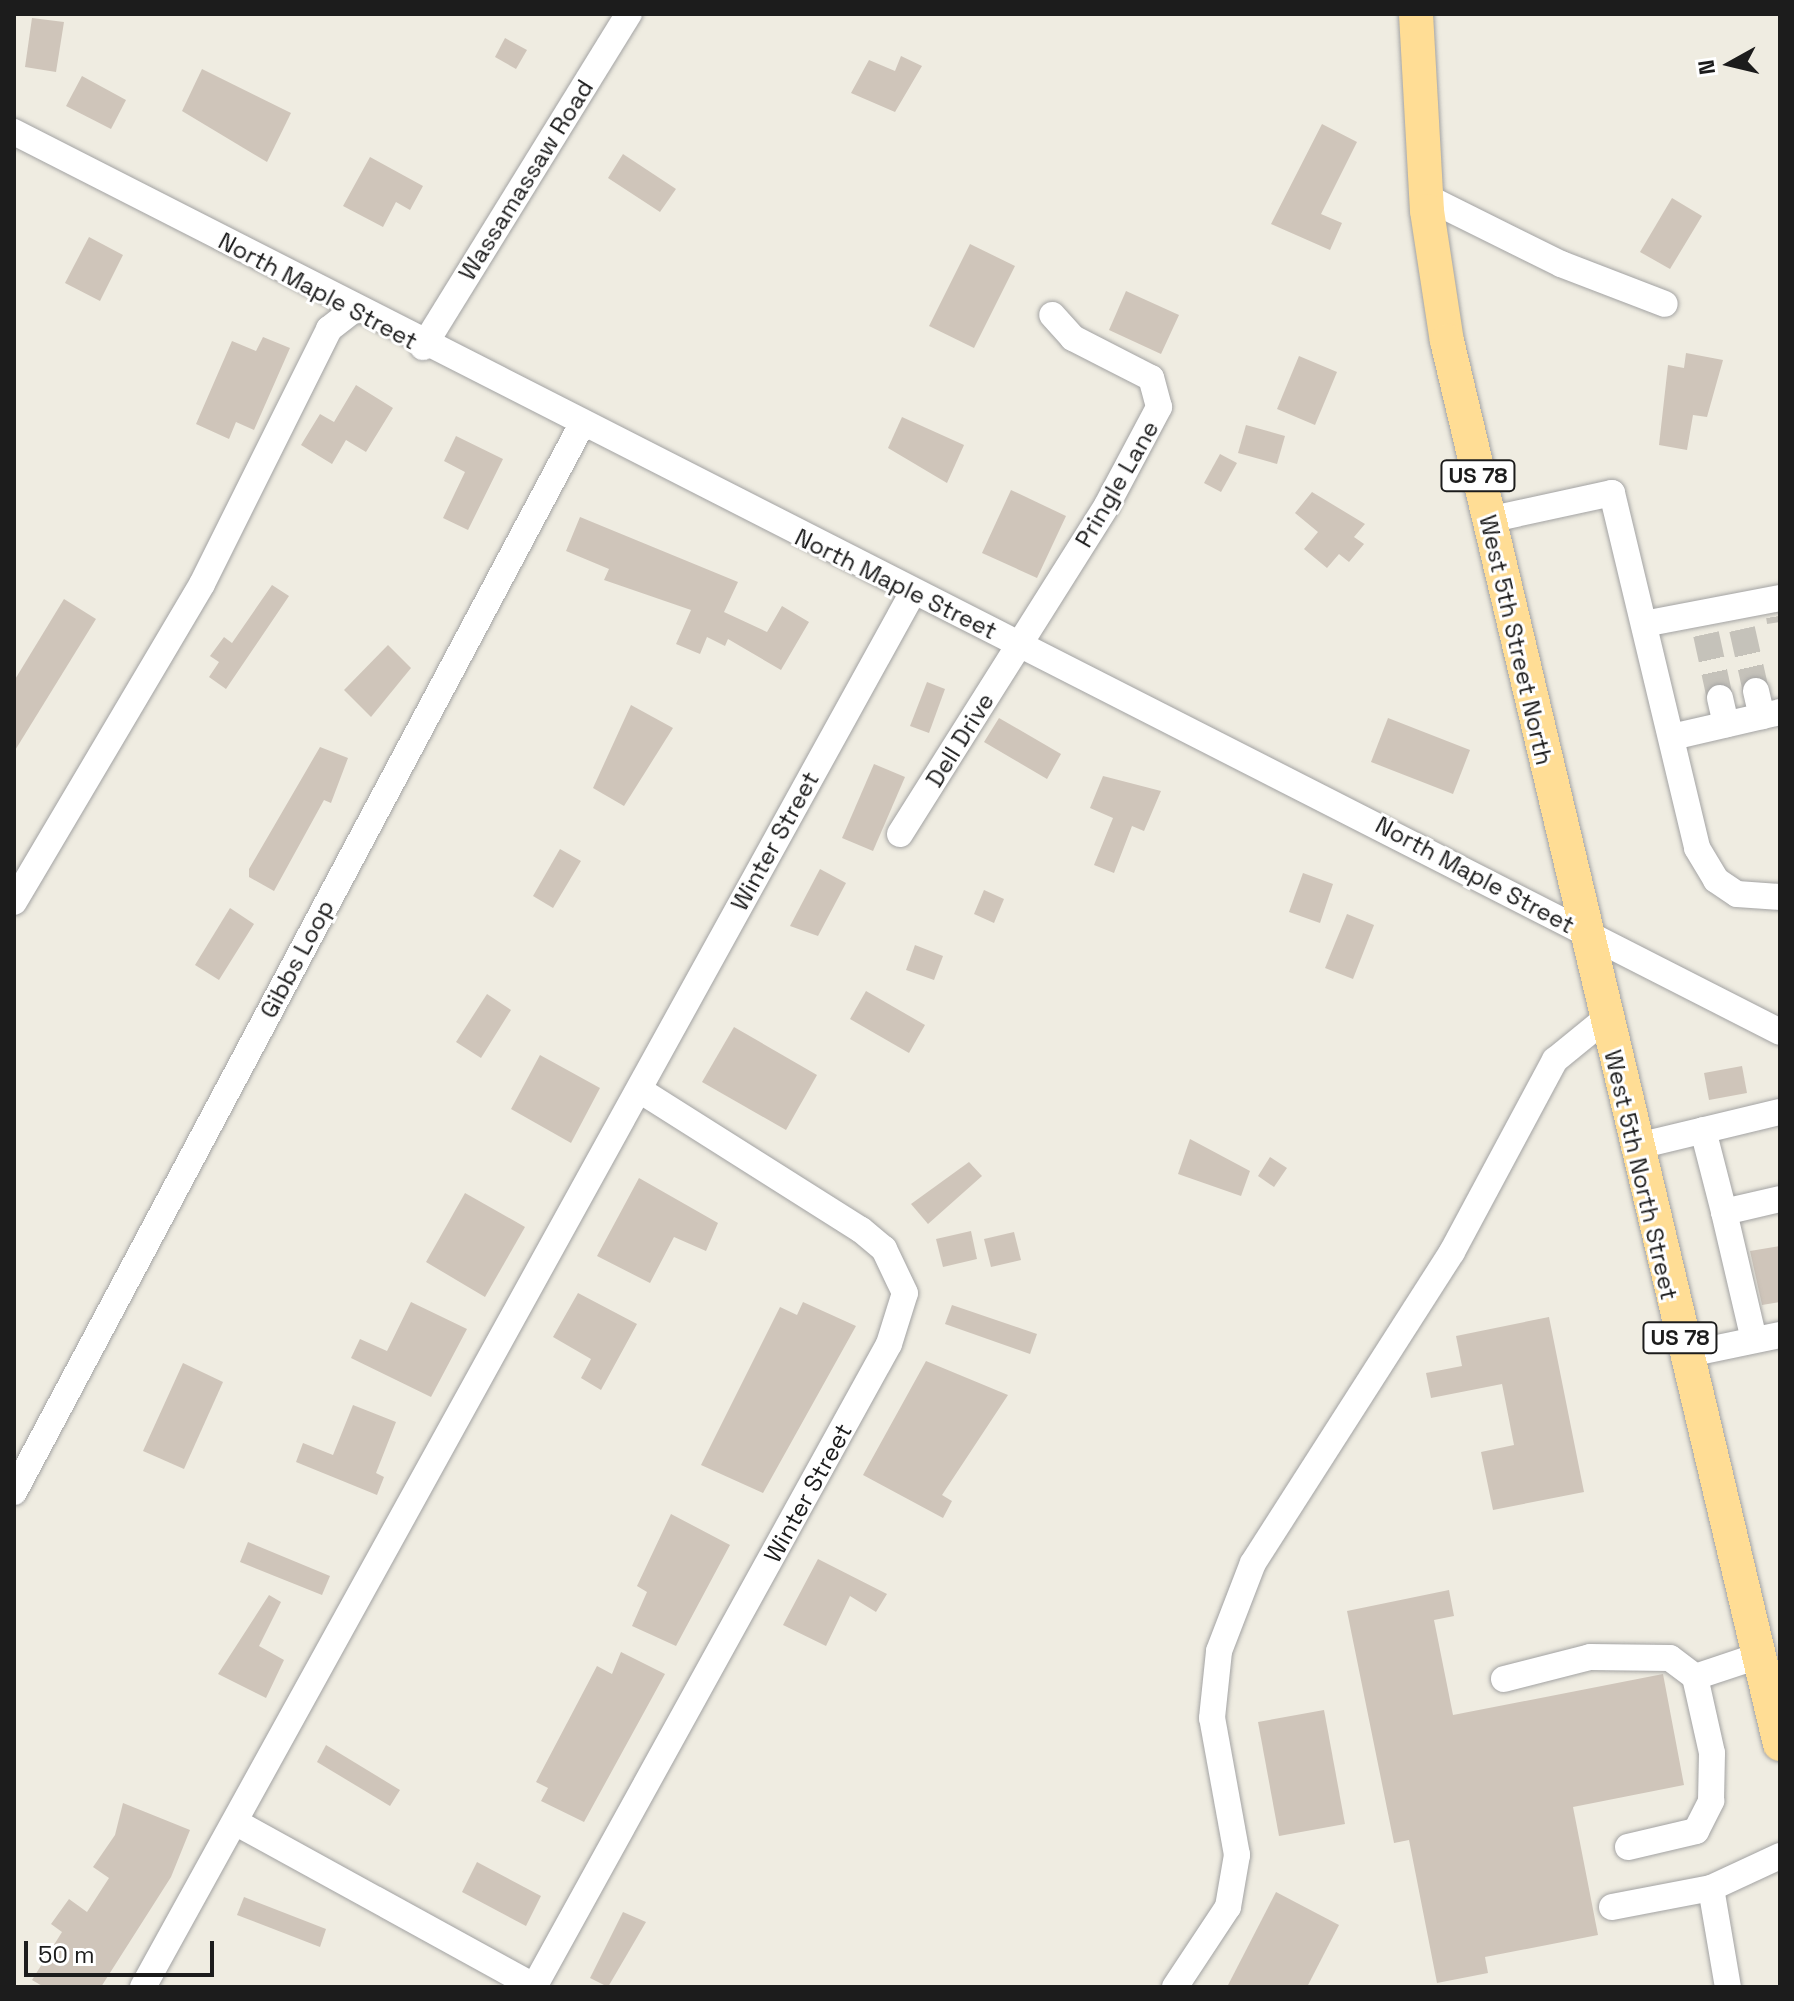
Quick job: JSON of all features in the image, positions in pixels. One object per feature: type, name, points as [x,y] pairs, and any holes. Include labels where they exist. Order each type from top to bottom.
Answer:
[{"type":"main road","name":"West 5th Street North","points":[[1416,14],[1426,197],[1447,341],[1583,932]]},
{"type":"main road","name":"West 5th North Street","points":[[1583,932],[1780,1744]]},
{"type":"street","name":"Wassamassaw Road","points":[[423,347],[629,14]]},
{"type":"street","name":"North Maple Street","points":[[14,132],[423,347],[1780,1032]]},
{"type":"street","points":[[1426,197],[1549,258],[1665,304]]},
{"type":"street","points":[[14,902],[202,584],[329,329],[355,309]]},
{"type":"street","name":"Pringle Lane","points":[[1020,646],[1159,407],[1151,378],[1073,338],[1052,315]]},
{"type":"street","name":"Gibbs Loop","points":[[14,1492],[581,426]]},
{"type":"street","points":[[1488,520],[1612,493],[1649,623],[1697,848],[1716,880],[1762,901],[1780,897]]},
{"type":"street","name":"Winter Street","points":[[143,1987],[641,1091],[912,594]]},
{"type":"street","points":[[1649,623],[1703,624],[1740,618],[1778,604]]},
{"type":"street","name":"Dell Drive","points":[[900,834],[1020,646]]},
{"type":"street","points":[[1720,698],[1726,724]]},
{"type":"street","points":[[1672,737],[1726,724],[1766,706]]},
{"type":"street","points":[[1175,1987],[1228,1907],[1237,1855],[1212,1718],[1219,1651],[1253,1563],[1452,1252],[1555,1060],[1604,1020]]},
{"type":"street","name":"Winter Street","points":[[235,1822],[534,1987],[872,1376],[903,1307],[899,1273],[861,1230],[641,1091]]},
{"type":"street","points":[[1634,1147],[1780,1112]]},
{"type":"street","points":[[1703,1130],[1754,1340]]},
{"type":"street","points":[[1724,1212],[1780,1199]]},
{"type":"street","points":[[1684,1355],[1780,1335]]},
{"type":"street","points":[[1695,1677],[1758,1656]]},
{"type":"street","points":[[1504,1679],[1590,1657],[1670,1658],[1695,1677],[1712,1753],[1711,1801],[1696,1831],[1628,1847]]},
{"type":"street","points":[[1612,1907],[1711,1888],[1780,1856]]},
{"type":"street","points":[[1711,1888],[1728,1987]]},
{"type":"building","points":[[32,18],[64,22],[56,72],[25,67]]},
{"type":"building","points":[[505,38],[527,50],[516,69],[495,57]]},
{"type":"building","points":[[901,56],[922,66],[895,112],[851,93],[869,60],[895,71]]},
{"type":"building","points":[[202,69],[291,113],[267,162],[182,111]]},
{"type":"building","points":[[82,76],[126,100],[111,129],[66,106]]},
{"type":"building","points":[[1322,124],[1357,142],[1321,214],[1342,223],[1330,250],[1271,224]]},
{"type":"building","points":[[623,154],[676,189],[660,212],[608,178]]},
{"type":"building","points":[[370,157],[423,186],[410,210],[396,202],[383,227],[343,206]]},
{"type":"building","points":[[1672,198],[1702,216],[1670,269],[1640,252]]},
{"type":"building","points":[[89,237],[123,255],[100,301],[65,283]]},
{"type":"building","points":[[970,244],[1015,266],[974,348],[929,326]]},
{"type":"building","points":[[1126,291],[1179,315],[1161,354],[1109,330]]},
{"type":"building","points":[[263,337],[290,348],[254,430],[236,422],[229,439],[196,424],[232,341],[256,351]]},
{"type":"building","points":[[1686,353],[1723,360],[1707,417],[1693,415],[1687,450],[1659,445],[1668,365],[1684,368]]},
{"type":"building","points":[[1299,356],[1337,372],[1315,425],[1277,409]]},
{"type":"building","points":[[356,385],[393,408],[366,452],[346,440],[332,464],[301,445],[320,414],[334,422]]},
{"type":"building","points":[[902,417],[964,445],[947,483],[888,448]]},
{"type":"building","points":[[1246,425],[1285,436],[1277,464],[1238,453]]},
{"type":"building","points":[[456,436],[503,459],[468,530],[443,518],[465,472],[444,461]]},
{"type":"building","points":[[1220,454],[1237,463],[1221,492],[1204,483]]},
{"type":"building","points":[[1011,490],[1066,516],[1037,578],[982,553]]},
{"type":"building","points":[[1312,492],[1365,524],[1354,537],[1364,544],[1349,562],[1339,554],[1327,568],[1304,549],[1318,532],[1295,513]]},
{"type":"building","points":[[580,517],[738,582],[724,612],[767,632],[782,606],[809,622],[781,670],[728,639],[725,646],[707,637],[700,654],[676,644],[691,610],[604,580],[609,569],[566,551]]},
{"type":"building","points":[[272,585],[289,596],[226,689],[209,677],[219,662],[210,656],[224,637],[232,643]]},
{"type":"building","points":[[64,599],[96,619],[14,752],[14,681]]},
{"type":"building","points":[[388,645],[411,668],[371,717],[344,690]]},
{"type":"building","points":[[927,682],[945,689],[929,733],[910,726]]},
{"type":"building","points":[[631,705],[673,728],[624,806],[593,788]]},
{"type":"building","points":[[999,718],[1061,754],[1047,779],[984,742]]},
{"type":"building","points":[[1388,718],[1470,750],[1453,794],[1371,762]]},
{"type":"building","points":[[320,747],[348,758],[331,803],[324,800],[274,891],[249,877],[249,869]]},
{"type":"building","points":[[874,764],[905,777],[873,851],[842,838]]},
{"type":"building","points":[[1103,776],[1161,791],[1144,831],[1132,826],[1114,873],[1094,865],[1113,818],[1090,808]]},
{"type":"building","points":[[560,849],[581,861],[553,908],[533,896]]},
{"type":"building","points":[[820,869],[846,883],[818,936],[790,926]]},
{"type":"building","points":[[1303,873],[1333,884],[1320,923],[1289,912]]},
{"type":"building","points":[[984,890],[1004,899],[994,923],[974,914]]},
{"type":"building","points":[[230,908],[254,924],[219,980],[195,965]]},
{"type":"building","points":[[1347,914],[1374,925],[1353,979],[1325,968]]},
{"type":"building","points":[[915,945],[943,956],[934,980],[906,970]]},
{"type":"building","points":[[866,991],[925,1025],[909,1053],[850,1019]]},
{"type":"building","points":[[487,994],[511,1010],[481,1058],[456,1042]]},
{"type":"building","points":[[734,1027],[817,1075],[786,1130],[702,1082]]},
{"type":"building","points":[[540,1055],[600,1088],[571,1143],[511,1109]]},
{"type":"building","points":[[1742,1066],[1747,1093],[1709,1100],[1704,1073]]},
{"type":"building","points":[[1190,1139],[1250,1171],[1241,1196],[1178,1174]]},
{"type":"building","points":[[1270,1157],[1287,1168],[1274,1187],[1258,1176]]},
{"type":"building","points":[[969,1162],[982,1176],[928,1224],[911,1204]]},
{"type":"building","points":[[639,1178],[718,1223],[706,1251],[674,1237],[650,1283],[597,1256]]},
{"type":"building","points":[[465,1193],[525,1227],[485,1297],[426,1262]]},
{"type":"building","points":[[971,1231],[977,1259],[943,1267],[936,1239]]},
{"type":"building","points":[[1014,1232],[1021,1260],[991,1267],[984,1239]]},
{"type":"building","points":[[1780,1246],[1780,1302],[1762,1305],[1750,1251]]},
{"type":"building","points":[[578,1293],[637,1324],[601,1390],[581,1378],[591,1359],[553,1337]]},
{"type":"building","points":[[411,1302],[467,1329],[431,1397],[351,1358],[360,1339],[387,1351]]},
{"type":"building","points":[[803,1302],[856,1326],[763,1493],[701,1465],[780,1307],[797,1315]]},
{"type":"building","points":[[952,1305],[1037,1334],[1030,1354],[945,1324]]},
{"type":"building","points":[[1549,1317],[1584,1492],[1493,1510],[1481,1452],[1514,1445],[1502,1384],[1431,1398],[1426,1373],[1462,1366],[1456,1336]]},
{"type":"building","points":[[926,1361],[1008,1395],[942,1495],[952,1501],[943,1518],[863,1475]]},
{"type":"building","points":[[183,1363],[223,1382],[184,1469],[143,1451]]},
{"type":"building","points":[[353,1405],[396,1422],[376,1473],[384,1477],[377,1495],[296,1462],[303,1443],[333,1455]]},
{"type":"building","points":[[671,1514],[730,1545],[676,1646],[632,1626],[647,1592],[637,1586]]},
{"type":"building","points":[[248,1542],[330,1576],[322,1595],[240,1562]]},
{"type":"building","points":[[818,1559],[887,1594],[876,1612],[850,1596],[826,1646],[783,1625]]},
{"type":"building","points":[[1449,1590],[1454,1616],[1434,1620],[1453,1715],[1663,1674],[1684,1785],[1573,1807],[1598,1935],[1485,1957],[1488,1973],[1437,1983],[1409,1840],[1394,1843],[1347,1611]]},
{"type":"building","points":[[269,1595],[281,1602],[259,1646],[284,1660],[266,1698],[218,1674]]},
{"type":"building","points":[[621,1652],[665,1674],[584,1822],[541,1801],[548,1788],[536,1782],[597,1666],[612,1674]]},
{"type":"building","points":[[1324,1710],[1345,1824],[1279,1836],[1258,1722]]},
{"type":"building","points":[[326,1745],[400,1790],[390,1806],[317,1762]]},
{"type":"building","points":[[123,1803],[190,1830],[171,1877],[101,1987],[44,1987],[32,1980],[62,1932],[51,1924],[69,1899],[87,1912],[109,1878],[93,1867],[115,1835]]},
{"type":"building","points":[[477,1862],[541,1896],[526,1926],[462,1892]]},
{"type":"building","points":[[1276,1892],[1339,1925],[1307,1987],[1227,1987]]},
{"type":"building","points":[[244,1897],[326,1929],[320,1947],[237,1915]]},
{"type":"building","points":[[623,1912],[646,1922],[608,1987],[590,1978]]},
{"type":"tunnel","points":[[1779,616],[1780,622]]},
{"type":"tunnel","points":[[1742,629],[1756,691]]},
{"type":"tunnel","points":[[1706,634],[1720,698]]}]
